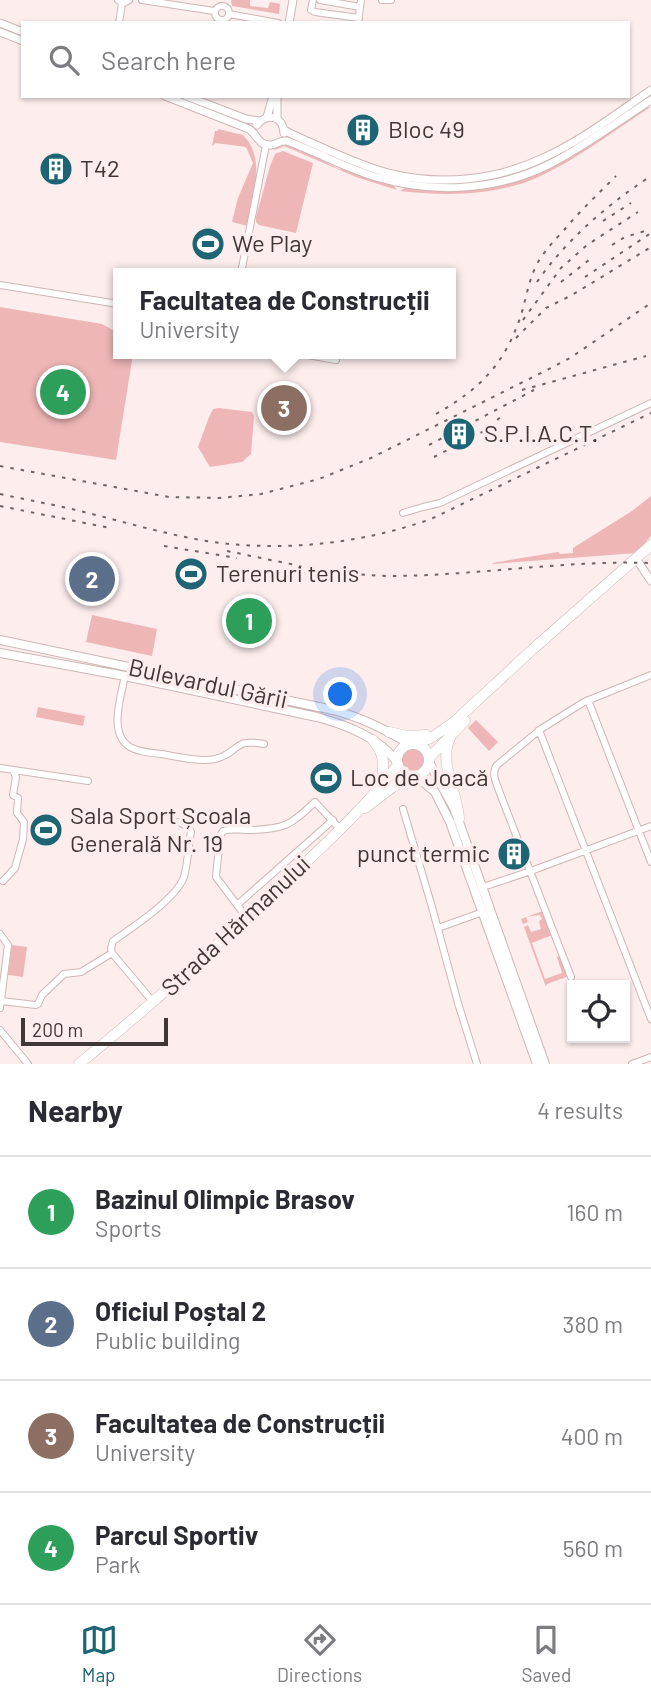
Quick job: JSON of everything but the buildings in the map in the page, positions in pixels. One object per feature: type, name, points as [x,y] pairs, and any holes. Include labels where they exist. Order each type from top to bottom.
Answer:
[{"type":"main road","points":[[537,1064],[441,802],[430,787],[403,772],[398,764],[399,752],[412,744],[431,738],[454,722],[651,545]]},
{"type":"main road","points":[[414,776],[425,771],[429,760],[454,732],[516,672],[651,552]]},
{"type":"main road","name":"Bulevardul Gării","points":[[0,640],[332,710],[354,716],[412,744]]},
{"type":"main road","name":"Bulevardul Gării","points":[[0,653],[317,716],[353,729],[373,740],[387,749],[398,764]]},
{"type":"main road","points":[[389,732],[416,736],[440,732]]},
{"type":"main road","points":[[454,732],[447,743],[445,755],[458,806],[458,819]]},
{"type":"main road","points":[[373,740],[382,751],[381,786]]},
{"type":"main road","points":[[412,744],[426,750],[435,775],[450,798],[545,1064]]},
{"type":"main road","name":"Strada Hărmanului","points":[[79,1064],[247,918],[358,812],[398,764]]},
{"type":"main road","name":"Strada Hărmanului","points":[[358,812],[394,786],[414,776]]},
{"type":"street","points":[[144,0],[200,5],[214,12],[220,21],[229,14]]},
{"type":"street","points":[[289,21],[293,0]]},
{"type":"street","points":[[313,0],[313,11],[358,20],[361,3],[320,0]]},
{"type":"street","points":[[382,0],[390,0]]},
{"type":"street","points":[[119,21],[123,1]]},
{"type":"street","points":[[214,12],[223,3],[229,14]]},
{"type":"street","points":[[229,14],[267,21]]},
{"type":"street","points":[[0,23],[21,31]]},
{"type":"street","points":[[0,32],[21,40]]},
{"type":"street","points":[[284,130],[355,162],[391,174],[421,179],[474,178],[509,172],[545,158],[651,90]]},
{"type":"street","points":[[170,98],[255,132],[258,140],[267,145],[273,145],[280,140],[284,130],[277,119],[246,119],[206,100]]},
{"type":"street","points":[[255,132],[274,98]]},
{"type":"street","points":[[275,98],[277,119]]},
{"type":"street","points":[[280,140],[302,146],[362,173],[393,182],[437,187],[473,186],[512,178],[547,166],[651,100]]},
{"type":"street","points":[[242,268],[267,145]]},
{"type":"street","points":[[0,285],[113,303]]},
{"type":"street","points":[[330,359],[336,360]]},
{"type":"street","points":[[403,513],[440,503],[651,403]]},
{"type":"street","points":[[639,564],[651,581]]},
{"type":"street","points":[[571,977],[494,770],[539,730],[588,701],[651,675]]},
{"type":"street","points":[[125,676],[117,719],[119,733],[126,744],[135,749],[200,760],[215,758],[247,742],[264,744]]},
{"type":"street","points":[[588,701],[651,862]]},
{"type":"street","points":[[539,730],[651,1018]]},
{"type":"street","points":[[0,768],[88,781]]},
{"type":"street","points":[[3,881],[15,868],[23,839],[24,822],[18,813],[19,798],[13,795],[16,777],[13,770]]},
{"type":"street","points":[[247,918],[216,875],[220,836],[223,831],[285,826],[315,802],[340,829]]},
{"type":"street","points":[[403,809],[477,1064]]},
{"type":"street","points":[[237,905],[333,820]]},
{"type":"street","points":[[153,1002],[112,953],[111,948],[113,942],[176,890],[184,875],[191,832],[179,822]]},
{"type":"street","points":[[482,887],[651,826]]},
{"type":"street","points":[[438,928],[483,912]]},
{"type":"street","points":[[0,934],[8,945],[0,1008]]},
{"type":"street","points":[[1,1001],[36,1005],[50,986],[64,974],[81,972],[112,953]]},
{"type":"street","points":[[642,996],[651,993]]},
{"type":"street","points":[[0,1030],[28,1064]]},
{"type":"street","points":[[632,1064],[644,1062],[651,1056]]},
{"type":"shaded area","points":[[231,0],[250,0],[250,6],[268,8],[270,2],[280,4],[279,14],[232,6]]},
{"type":"shaded area","points":[[647,104],[649,108],[593,146],[564,164],[518,185],[468,193],[400,191],[405,188],[440,190],[518,180]]},
{"type":"shaded area","points":[[218,129],[243,135],[250,145],[254,155],[256,179],[248,226],[232,222],[238,198],[253,163],[246,147],[216,143],[212,146],[215,131]]},
{"type":"shaded area","points":[[290,144],[298,148],[299,152],[302,150],[339,169],[393,185],[397,190],[356,177],[284,146],[274,149]]},
{"type":"shaded area","points":[[283,151],[313,163],[296,233],[256,222],[270,166],[275,154]]},
{"type":"shaded area","points":[[0,307],[102,324],[113,330],[113,359],[132,359],[116,460],[0,442]]},
{"type":"shaded area","points":[[213,409],[252,412],[251,454],[242,462],[210,467],[198,447]]},
{"type":"shaded area","points":[[651,496],[651,536],[636,553],[492,563],[558,552],[573,553],[573,548]]},
{"type":"shaded area","points":[[92,615],[157,629],[152,656],[86,642]]},
{"type":"shaded area","points":[[38,707],[85,716],[83,726],[36,717]]},
{"type":"shaded area","points":[[476,720],[498,742],[489,751],[468,728]]},
{"type":"shaded area","points":[[413,749],[423,756],[424,760],[417,770],[413,771],[403,764],[402,760],[409,750]]},
{"type":"shaded area","points":[[543,911],[552,935],[532,943],[545,979],[562,973],[557,957],[561,955],[569,976],[547,984],[546,987],[524,927],[528,925],[531,932],[541,929],[539,921],[542,919],[540,915],[527,917]]},
{"type":"shaded area","points":[[12,945],[27,947],[23,977],[8,975]]},
{"type":"railway","points":[[436,414],[478,385],[499,361],[515,332],[540,259],[576,216],[616,176]]},
{"type":"railway","points":[[537,282],[561,252],[589,224],[619,198],[651,176]]},
{"type":"railway","points":[[603,221],[631,203]]},
{"type":"railway","points":[[523,320],[561,268],[587,245],[638,212]]},
{"type":"railway","points":[[612,245],[625,237],[645,231]]},
{"type":"railway","points":[[585,277],[651,233]]},
{"type":"railway","points":[[516,338],[546,308],[651,247]]},
{"type":"railway","points":[[561,282],[589,260]]},
{"type":"railway","points":[[0,466],[169,497],[219,498],[261,494],[319,479],[371,458],[570,358],[651,303]]},
{"type":"railway","points":[[522,390],[646,356]]},
{"type":"railway","points":[[429,445],[534,390]]},
{"type":"railway","points":[[0,494],[220,543],[273,546],[327,543],[379,534],[431,519],[651,413]]},
{"type":"railway","points":[[434,457],[486,430],[504,414]]},
{"type":"railway","points":[[0,506],[110,528]]},
{"type":"railway","points":[[164,546],[237,558]]},
{"type":"railway","points":[[227,551],[331,571],[395,576],[587,564],[651,563]]},
{"type":"place","name":"Bloc 49","points":[[363,130]]},
{"type":"place","name":"T42","points":[[56,169]]},
{"type":"place","name":"We Play","points":[[208,244]]},
{"type":"place","name":"Parcul Sportiv","points":[[63,392]]},
{"type":"place","name":"Facultatea de Construcții","points":[[284,408]]},
{"type":"place","name":"S.P.I.A.C.T.","points":[[459,434]]},
{"type":"place","name":"Terenuri tenis","points":[[191,574]]},
{"type":"place","name":"Oficiul Poștal 2","points":[[92,579]]},
{"type":"place","name":"Bazinul Olimpic Brasov","points":[[249,621]]},
{"type":"place","name":"Loc de Joacă","points":[[326,778]]},
{"type":"place","name":"Sala Sport Școala Generală Nr. 19","points":[[46,830]]},
{"type":"place","name":"punct termic","points":[[514,854]]}]
